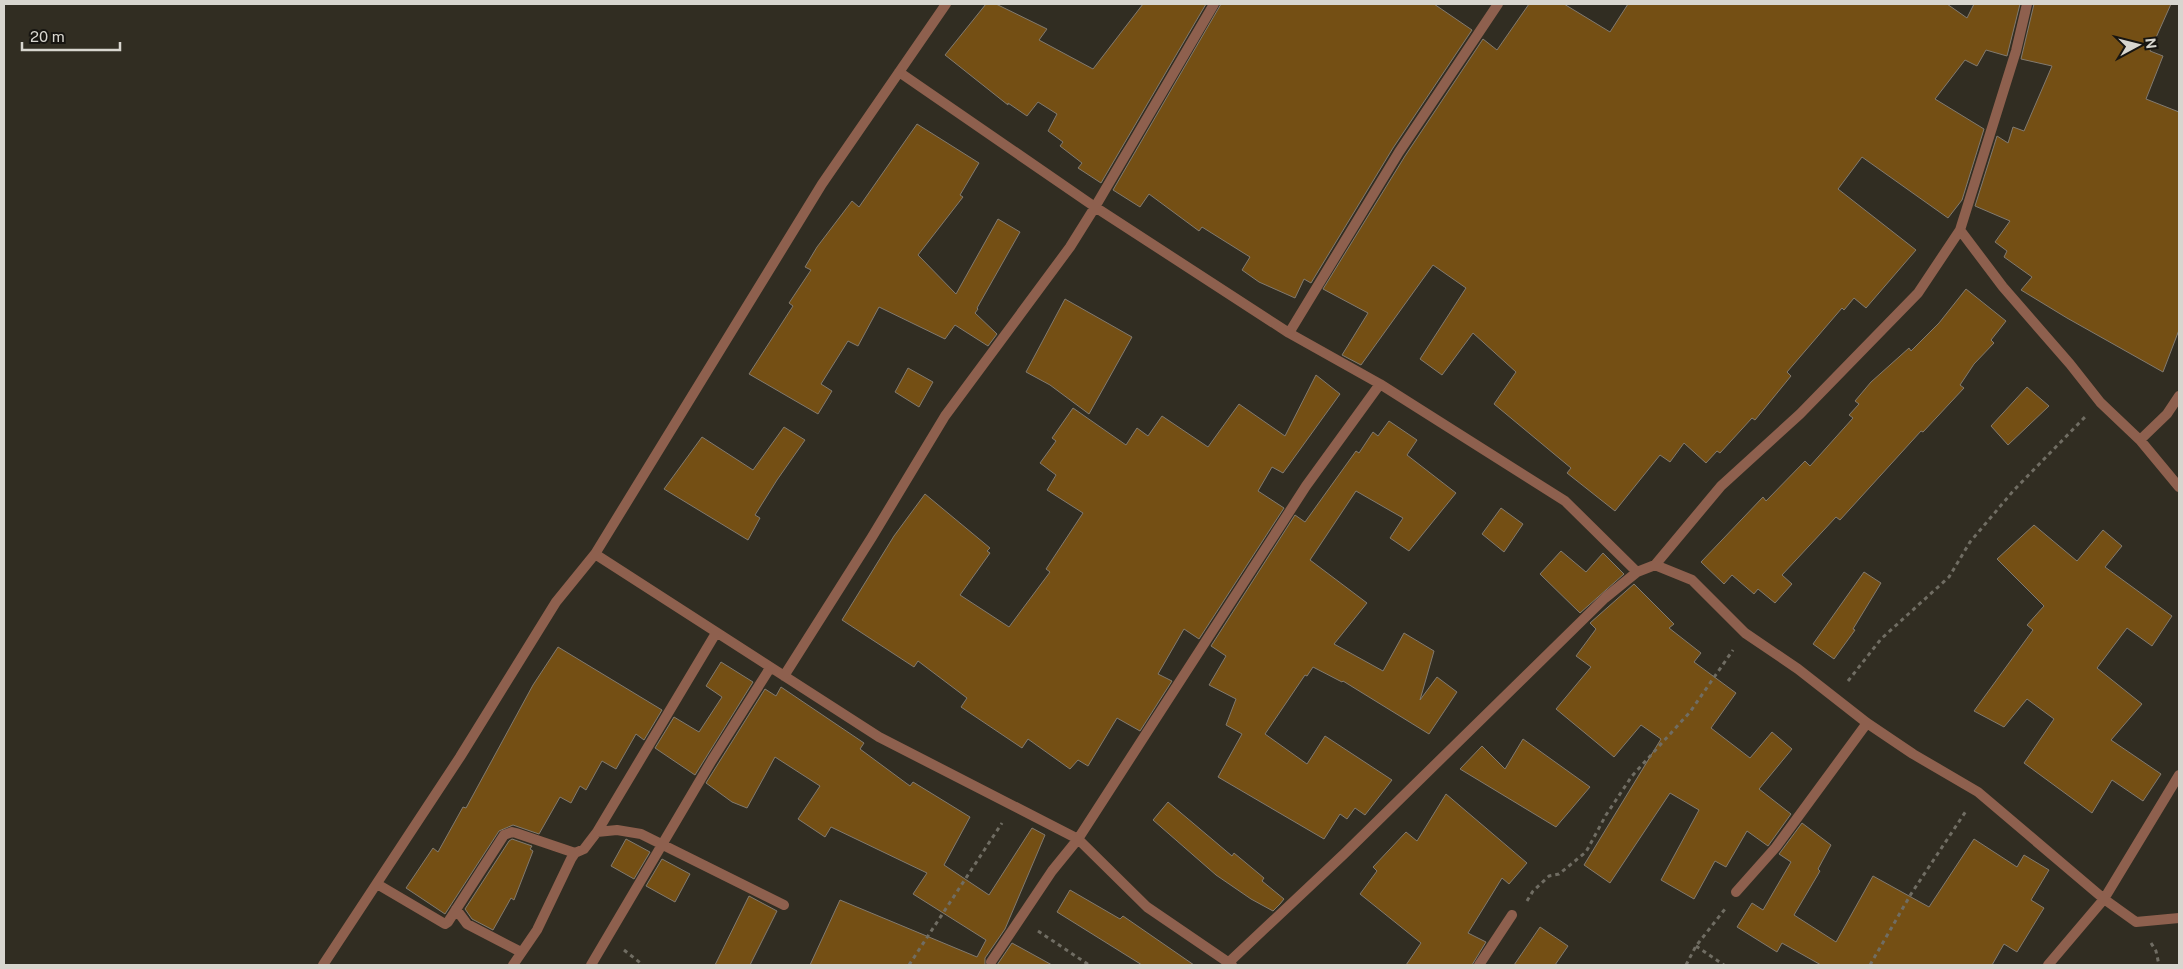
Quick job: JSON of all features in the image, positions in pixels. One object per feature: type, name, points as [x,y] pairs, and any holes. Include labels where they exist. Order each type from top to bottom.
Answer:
[{"type":"street","points":[[323,965],[460,757],[556,602],[595,554],[822,184],[946,4]]},
{"type":"street","points":[[784,676],[945,416],[1070,247],[1214,4]]},
{"type":"street","points":[[1289,333],[1399,152],[1498,4]]},
{"type":"street","points":[[595,554],[879,737],[1078,839],[1147,907],[1229,964],[1605,598],[1637,572],[1655,565],[1721,486],[1800,414],[1918,293],[1960,230],[2016,51],[2027,4]]},
{"type":"street","points":[[899,72],[1095,207],[1289,333],[1380,384],[1565,501],[1637,572]]},
{"type":"street","points":[[1960,230],[2003,287],[2070,364],[2100,402],[2140,440],[2179,487]]},
{"type":"street","points":[[991,962],[1052,871],[1078,839],[1158,718],[1306,486],[1380,384]]},
{"type":"street","points":[[2140,440],[2167,414],[2179,396]]},
{"type":"street","points":[[1655,565],[1692,580],[1745,633],[1837,698],[1867,723],[1913,754],[1978,792],[2104,899],[2136,922],[2179,918]]},
{"type":"street","points":[[514,965],[537,930],[575,853],[584,849],[597,832],[716,633]]},
{"type":"street","points":[[591,965],[712,760],[770,668]]},
{"type":"street","points":[[1736,892],[1776,847],[1867,723]]},
{"type":"street","points":[[2048,965],[2104,899],[2179,775]]},
{"type":"street","points":[[597,832],[617,830],[633,833],[662,843],[784,905]]},
{"type":"street","points":[[377,884],[442,924],[448,922],[504,835],[516,833],[575,853]]},
{"type":"street","points":[[456,909],[467,924],[521,952]]},
{"type":"street","points":[[1479,965],[1512,915]]},
{"type":"path","points":[[1837,698],[1881,639],[1949,577],[1970,542],[2014,490],[2100,402]]},
{"type":"path","points":[[1512,915],[1526,904],[1533,891],[1549,876],[1559,874],[1586,852],[1606,815],[1632,776],[1690,712],[1745,633]]},
{"type":"path","points":[[1870,965],[1911,894],[1978,792]]},
{"type":"path","points":[[909,965],[1013,806]]},
{"type":"path","points":[[1686,965],[1696,946],[1736,892]]},
{"type":"path","points":[[1019,918],[1090,965]]},
{"type":"path","points":[[1696,946],[1724,965]]},
{"type":"building","points":[[986,4],[996,4],[1047,29],[1039,40],[1093,69],[1143,4],[1206,4],[1101,183],[1078,168],[1082,163],[1060,146],[1063,142],[1048,131],[1057,114],[1038,102],[1027,116],[1008,103],[1008,105],[945,55]]},
{"type":"building","points":[[1221,4],[1434,4],[1472,30],[1393,148],[1311,283],[1304,279],[1295,298],[1259,282],[1242,270],[1250,257],[1202,227],[1199,231],[1149,194],[1140,207],[1113,190]]},
{"type":"building","points":[[1529,4],[1564,4],[1610,32],[1628,4],[1947,4],[1967,18],[1974,4],[2020,4],[2007,56],[1986,50],[1977,66],[1965,60],[1935,99],[1984,129],[1962,200],[1948,218],[1862,157],[1838,189],[1916,250],[1866,308],[1854,298],[1844,310],[1842,308],[1787,372],[1791,376],[1755,420],[1752,418],[1720,453],[1717,451],[1706,463],[1684,443],[1670,462],[1660,455],[1615,511],[1567,473],[1571,468],[1494,404],[1516,372],[1473,333],[1442,375],[1420,359],[1466,288],[1433,265],[1361,365],[1342,355],[1368,313],[1323,289],[1405,156],[1483,39],[1497,50]]},
{"type":"building","points":[[2034,4],[2171,4],[2150,51],[2163,56],[2146,99],[2179,112],[2179,330],[2163,372],[2021,290],[2032,277],[2004,257],[2007,251],[1995,242],[2010,221],[1975,206],[1997,136],[2008,143],[2013,127],[2024,131],[2052,66],[2021,59]]},
{"type":"building","points":[[917,124],[979,163],[960,195],[963,197],[918,255],[956,294],[998,219],[1020,232],[975,313],[997,334],[988,346],[955,325],[945,339],[879,307],[858,346],[848,341],[821,384],[832,391],[818,414],[749,374],[793,306],[789,303],[811,270],[805,267],[817,247],[852,201],[859,207]]},
{"type":"building","points":[[1966,289],[2006,321],[1991,340],[1994,343],[1974,364],[1960,385],[1964,388],[1923,432],[1921,431],[1840,520],[1836,517],[1782,575],[1792,584],[1775,603],[1758,589],[1754,594],[1732,575],[1724,584],[1701,562],[1763,497],[1766,501],[1805,461],[1810,466],[1853,418],[1849,415],[1859,404],[1855,401],[1871,382],[1909,348],[1911,351],[1939,323]]},
{"type":"building","points":[[1065,299],[1132,337],[1089,414],[1050,385],[1026,372]]},
{"type":"building","points":[[908,368],[933,382],[919,407],[895,392]]},
{"type":"building","points":[[1316,375],[1340,394],[1283,473],[1272,467],[1258,491],[1284,508],[1199,639],[1184,629],[1158,674],[1172,681],[1140,731],[1117,718],[1088,766],[1078,760],[1070,769],[1028,739],[1022,748],[961,707],[967,698],[918,661],[914,667],[842,620],[894,536],[925,494],[990,548],[987,551],[990,553],[960,595],[1009,627],[1050,572],[1046,569],[1083,513],[1047,490],[1056,475],[1040,463],[1056,441],[1052,438],[1073,408],[1126,445],[1137,428],[1148,436],[1162,416],[1208,447],[1239,404],[1285,436]]},
{"type":"building","points":[[2027,387],[2049,406],[2008,445],[1991,426]]},
{"type":"building","points":[[1389,421],[1417,440],[1407,455],[1456,493],[1409,551],[1390,538],[1403,518],[1356,491],[1310,560],[1367,603],[1334,644],[1383,671],[1404,633],[1434,651],[1420,700],[1437,677],[1457,692],[1429,734],[1343,681],[1313,667],[1307,676],[1305,675],[1265,734],[1307,764],[1325,736],[1392,780],[1365,815],[1355,808],[1347,819],[1340,814],[1324,839],[1218,777],[1242,734],[1226,725],[1236,699],[1209,685],[1226,656],[1211,646],[1295,515],[1305,522],[1356,451],[1359,453],[1373,432],[1378,436]]},
{"type":"building","points":[[784,427],[805,440],[755,515],[760,518],[748,540],[664,489],[702,437],[753,470]]},
{"type":"building","points":[[1501,508],[1523,524],[1504,552],[1482,534]]},
{"type":"building","points":[[2034,525],[2077,561],[2103,530],[2122,546],[2105,567],[2172,616],[2152,646],[2127,628],[2097,668],[2142,704],[2111,740],[2161,774],[2143,801],[2112,780],[2092,813],[2024,763],[2054,719],[2027,699],[2004,727],[1974,711],[2033,630],[2027,625],[2044,606],[1997,559]]},
{"type":"building","points":[[1561,551],[1586,572],[1603,553],[1624,574],[1580,613],[1540,574]]},
{"type":"building","points":[[1864,572],[1881,583],[1853,629],[1855,630],[1834,659],[1813,644]]},
{"type":"building","points":[[1634,584],[1674,624],[1669,628],[1701,653],[1694,662],[1736,693],[1711,728],[1750,758],[1772,732],[1792,749],[1759,789],[1791,814],[1768,846],[1747,831],[1726,867],[1715,861],[1694,899],[1661,880],[1699,810],[1670,793],[1610,883],[1584,865],[1661,739],[1641,725],[1614,757],[1556,709],[1591,667],[1576,656],[1596,629],[1590,623]]},
{"type":"building","points":[[558,647],[662,710],[644,740],[636,734],[616,769],[602,761],[586,790],[580,786],[571,803],[560,797],[539,834],[513,825],[499,831],[445,914],[406,888],[433,848],[438,852],[463,807],[466,808],[533,685]]},
{"type":"building","points":[[721,662],[753,682],[695,775],[655,748],[674,717],[699,732],[722,697],[706,686]]},
{"type":"building","points":[[781,687],[864,743],[860,749],[910,786],[913,782],[970,817],[944,865],[989,895],[1032,828],[1045,835],[1005,929],[985,958],[985,965],[810,965],[840,900],[977,957],[986,940],[913,894],[927,873],[831,827],[825,837],[798,819],[820,786],[775,757],[747,808],[732,802],[706,783],[765,689],[776,696]]},
{"type":"building","points":[[1523,739],[1590,787],[1556,827],[1460,769],[1482,746],[1505,769]]},
{"type":"building","points":[[1446,794],[1527,863],[1509,884],[1502,878],[1468,933],[1486,942],[1472,965],[1406,965],[1421,943],[1360,894],[1377,871],[1373,867],[1406,832],[1417,841]]},
{"type":"building","points":[[1168,802],[1232,856],[1234,853],[1264,878],[1262,881],[1284,899],[1280,904],[1273,911],[1251,899],[1216,875],[1153,820]]},
{"type":"building","points":[[1802,823],[1831,845],[1818,869],[1820,871],[1794,915],[1836,942],[1873,876],[1929,907],[1974,839],[2017,867],[2024,855],[2049,870],[2031,900],[2044,908],[2017,952],[2004,944],[1992,965],[1821,965],[1782,943],[1777,952],[1737,927],[1752,903],[1763,910],[1791,862],[1779,854]]},
{"type":"building","points":[[512,839],[532,846],[530,849],[533,851],[514,900],[511,898],[493,930],[472,919],[465,909]]},
{"type":"building","points":[[626,839],[650,852],[634,879],[611,866]]},
{"type":"building","points":[[662,859],[690,874],[675,902],[646,886]]},
{"type":"building","points":[[1070,890],[1120,919],[1123,916],[1194,965],[1142,965],[1057,912]]},
{"type":"building","points":[[749,896],[777,911],[750,965],[715,965]]},
{"type":"building","points":[[1540,927],[1568,946],[1555,965],[1514,965]]},
{"type":"building","points":[[1012,943],[1052,965],[997,965]]}]
